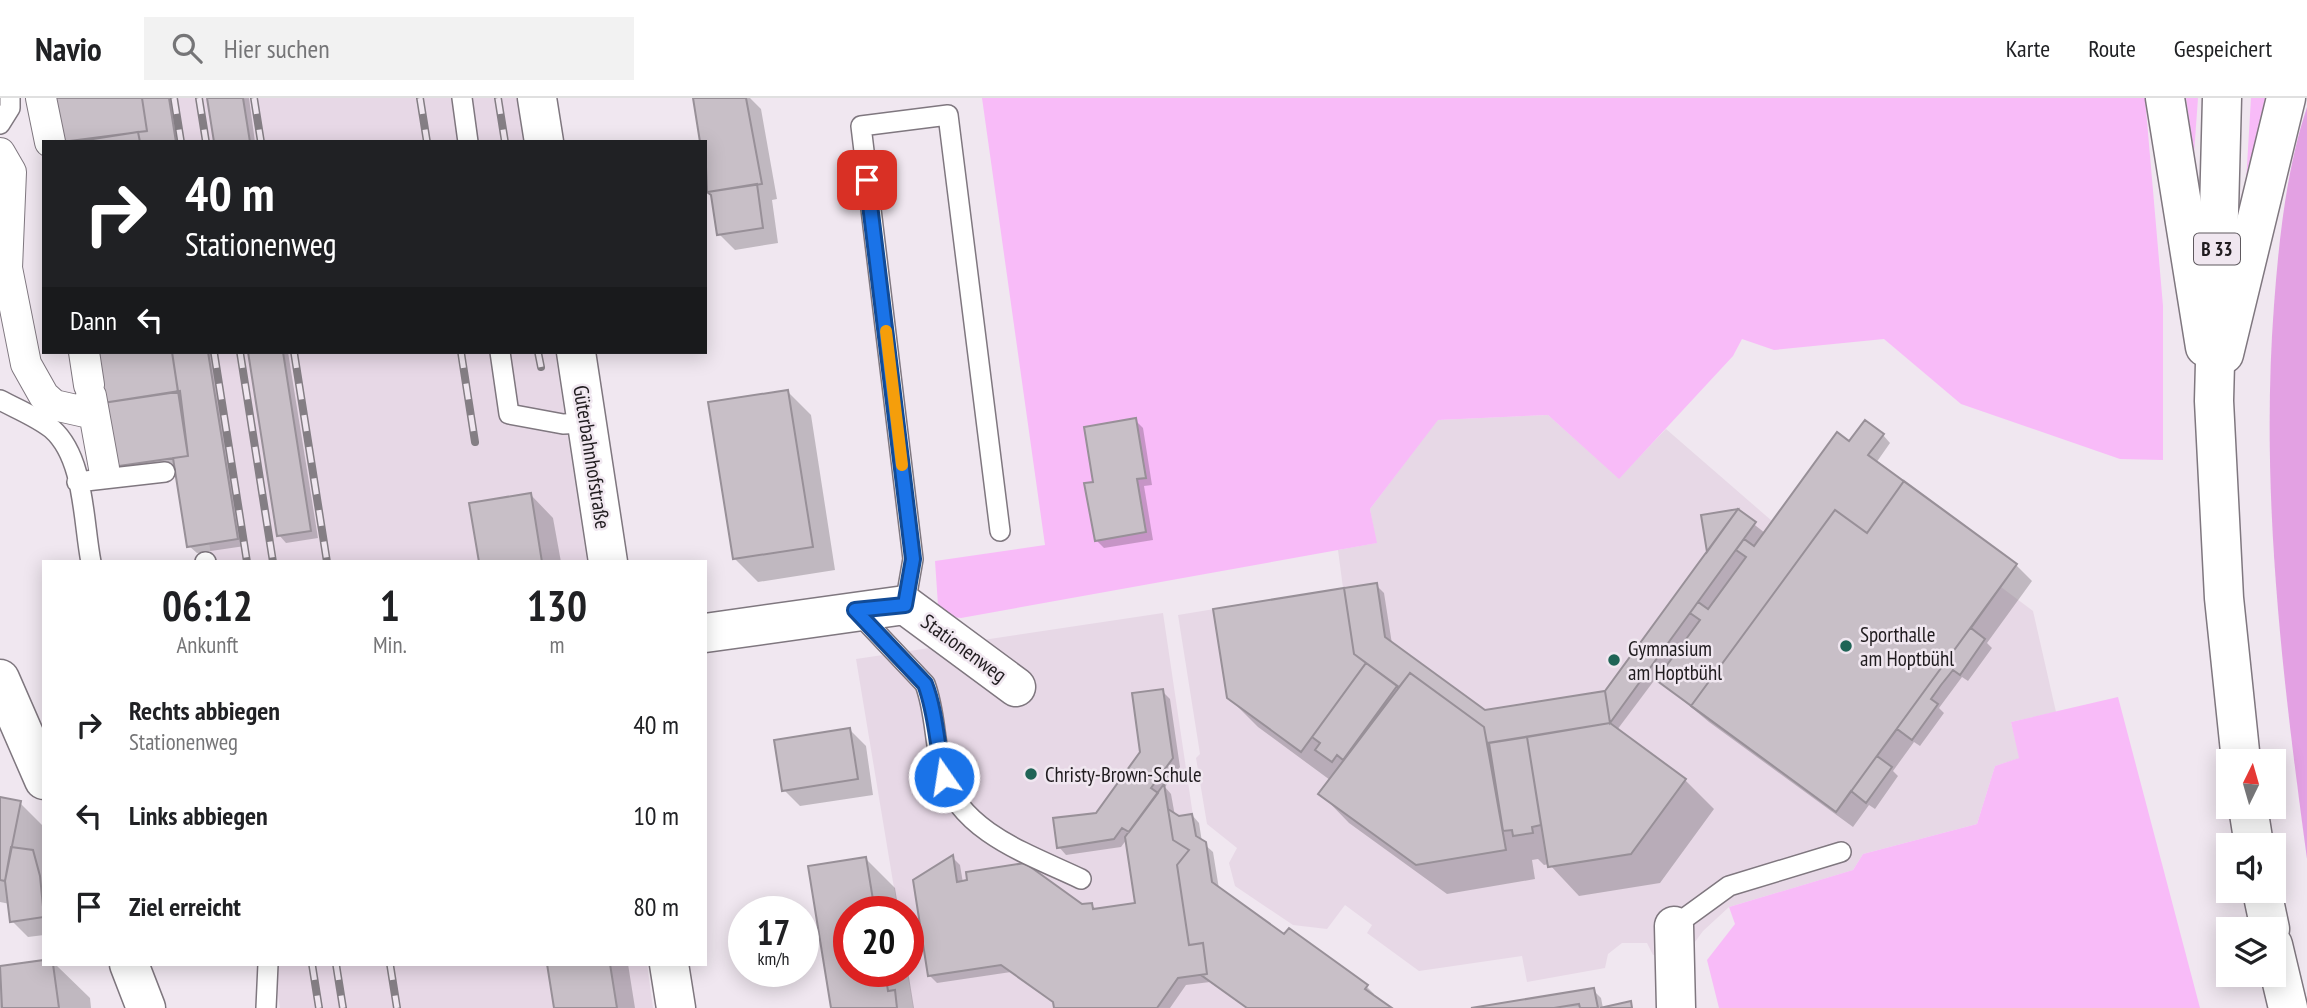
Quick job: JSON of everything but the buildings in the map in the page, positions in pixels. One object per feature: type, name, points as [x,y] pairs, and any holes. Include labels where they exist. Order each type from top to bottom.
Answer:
[{"type":"main road","points":[[537,98],[544,140]]},
{"type":"main road","points":[[2165,98],[2215,410]]},
{"type":"main road","name":"B 33","points":[[2222,98],[2215,410],[2231,679],[2240,749]]},
{"type":"main road","points":[[2215,410],[2286,98]]},
{"type":"main road","name":"Güterbahnhofstraße","points":[[576,354],[608,560]]},
{"type":"main road","name":"Stationenweg","points":[[707,633],[905,605],[1016,687]]},
{"type":"main road","points":[[0,679],[42,775]]},
{"type":"main road","points":[[1674,926],[1676,1008]]},
{"type":"main road","points":[[669,966],[676,1008]]},
{"type":"main road","points":[[132,967],[146,1008]]},
{"type":"main road","points":[[2283,987],[2288,1008]]},
{"type":"street","points":[[41,98],[50,140]]},
{"type":"street","points":[[0,153],[11,172],[13,268],[26,364],[38,378],[44,396],[54,405],[91,398]]},
{"type":"street","points":[[83,354],[104,468]]},
{"type":"lane","points":[[0,124],[10,108],[10,98]]},
{"type":"lane","points":[[462,98],[468,140]]},
{"type":"lane","points":[[905,605],[913,559],[861,127],[948,115],[1000,531]]},
{"type":"lane","points":[[500,354],[509,414],[563,424],[587,423]]},
{"type":"lane","points":[[0,400],[52,430],[66,447],[77,482],[90,560]]},
{"type":"lane","points":[[77,482],[166,472]]},
{"type":"lane","points":[[855,610],[925,684],[931,699],[934,737],[944,777],[962,809],[993,836],[1081,879]]},
{"type":"lane","points":[[1674,926],[1729,886],[1841,852]]},
{"type":"lane","points":[[266,1008],[268,966]]},
{"type":"shaded area","points":[[142,98],[518,98],[524,140],[148,140]]},
{"type":"shaded area","points":[[982,98],[2145,98],[2163,306],[2163,460],[2120,459],[1961,404],[1884,339],[1774,350],[1742,339],[1733,356],[1619,479],[1548,415],[1438,420],[1370,509],[1377,543],[961,618],[944,616],[938,605],[935,561],[1045,545]]},
{"type":"shaded area","points":[[2186,98],[2198,98],[2194,154]]},
{"type":"shaded area","points":[[2251,98],[2265,98],[2246,182]]},
{"type":"shaded area","points":[[2307,107],[2307,859],[2289,721],[2276,583],[2270,375],[2284,205]]},
{"type":"shaded area","points":[[180,354],[555,354],[587,560],[212,560]]},
{"type":"shaded area","name":"Gymnasium am Hoptbühl","points":[[1548,415],[1619,478],[1666,429],[1772,521],[1837,432],[1849,441],[1865,420],[1884,434],[1869,455],[2017,564],[2001,587],[2033,611],[2056,712],[2011,722],[2020,758],[1995,766],[1977,824],[1863,854],[1853,870],[1729,907],[1703,931],[1689,950],[1653,955],[1647,943],[1622,943],[1608,954],[1605,968],[1527,982],[1522,956],[1419,971],[1367,933],[1372,925],[1345,905],[1327,929],[1293,925],[1235,886],[1229,863],[1237,848],[1207,824],[1196,758],[1200,754],[1178,615],[1343,588],[1338,550],[1376,543],[1370,509],[1437,420]]},
{"type":"shaded area","name":"Christy-Brown-Schule","points":[[1163,613],[1196,836],[1212,882],[1283,933],[1289,928],[1368,985],[1365,989],[1392,1008],[913,1008],[910,987],[924,987],[924,896],[895,896],[856,659]]},
{"type":"shaded area","points":[[2118,697],[2200,1008],[1719,1008],[1707,960],[1735,924],[1729,907],[1853,870],[1863,854],[1977,824],[1995,766],[2019,758],[2011,722]]},
{"type":"shaded area","points":[[273,966],[647,966],[653,1008],[280,1008]]},
{"type":"railway","points":[[174,98],[181,140]]},
{"type":"railway","points":[[199,98],[206,140]]},
{"type":"railway","points":[[254,98],[261,140]]},
{"type":"railway","points":[[420,98],[427,140]]},
{"type":"railway","points":[[498,98],[505,140]]},
{"type":"railway","points":[[214,354],[247,560]]},
{"type":"railway","points":[[240,354],[273,560]]},
{"type":"railway","points":[[294,354],[327,560]]},
{"type":"railway","points":[[461,354],[475,442]]},
{"type":"railway","points":[[538,354],[541,367]]},
{"type":"railway","points":[[312,966],[319,1008]]},
{"type":"railway","points":[[336,966],[343,1008]]},
{"type":"railway","points":[[390,966],[397,1008]]},
{"type":"slow traffic","points":[[886,331],[902,465]]},
{"type":"place","name":"Sporthalle am Hoptbühl","points":[[1846,646]]},
{"type":"place","name":"Gymnasium am Hoptbühl","points":[[1614,660]]},
{"type":"place","name":"Christy-Brown-Schule","points":[[1031,774]]},
{"type":"route","points":[[867,180],[913,559],[905,605],[855,610],[925,684],[931,699],[934,737],[944,777]]}]
